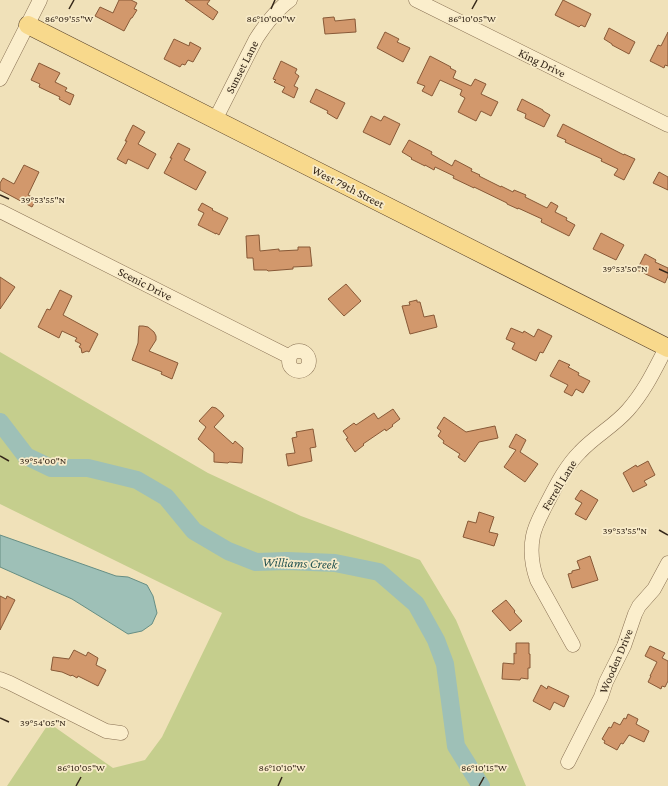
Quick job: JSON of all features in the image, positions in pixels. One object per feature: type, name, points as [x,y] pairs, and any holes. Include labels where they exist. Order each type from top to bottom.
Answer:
[{"type":"main road","name":"West 79th Street","points":[[28,25],[667,348]]},
{"type":"street","points":[[0,79],[40,0]]},
{"type":"street","name":"Sunset Lane","points":[[215,120],[256,39],[276,12],[290,0]]},
{"type":"street","name":"King Drive","points":[[416,0],[668,125]]},
{"type":"street","name":"Scenic Drive","points":[[0,211],[290,357]]},
{"type":"street","name":"Ferrell Lane","points":[[573,645],[534,572],[531,549],[533,536],[536,527],[565,470],[592,440],[614,424],[634,403],[647,384],[667,348]]},
{"type":"street","name":"Wooden Drive","points":[[568,762],[601,697],[606,682],[624,646],[639,606],[654,589],[668,563]]},
{"type":"street","points":[[0,679],[106,731],[121,733]]},
{"type":"green space","points":[[0,352],[208,473],[301,516],[420,560],[456,620],[526,786],[7,786],[49,723],[113,768],[145,760],[162,737],[222,613],[0,504]]},
{"type":"water","points":[[0,535],[116,576],[128,577],[147,585],[153,596],[157,613],[152,624],[142,631],[128,634],[72,599],[0,567]]},
{"type":"building","points":[[119,0],[131,0],[137,3],[134,9],[137,10],[124,31],[95,16],[100,7],[113,13]]},
{"type":"building","points":[[185,0],[210,0],[207,4],[218,12],[213,20]]},
{"type":"building","points":[[563,0],[591,14],[585,27],[581,25],[579,27],[555,15]]},
{"type":"building","points":[[334,17],[335,21],[355,19],[356,32],[325,34],[323,18]]},
{"type":"building","points":[[609,28],[635,42],[629,54],[604,39]]},
{"type":"building","points":[[385,32],[399,39],[397,42],[410,48],[403,62],[377,48]]},
{"type":"building","points":[[668,32],[668,66],[665,65],[664,68],[650,61],[658,45],[661,46]]},
{"type":"building","points":[[174,39],[189,46],[190,42],[201,48],[193,62],[188,60],[185,65],[182,64],[180,67],[164,59]]},
{"type":"building","points":[[430,56],[456,71],[453,78],[471,86],[475,79],[486,84],[481,94],[498,102],[491,116],[481,111],[476,121],[458,112],[465,98],[460,95],[462,90],[440,80],[432,96],[422,91],[425,86],[417,83]]},
{"type":"building","points":[[281,61],[297,69],[295,73],[299,76],[294,86],[298,88],[294,98],[282,92],[285,87],[274,82],[276,80],[273,79]]},
{"type":"building","points":[[39,63],[60,73],[55,82],[67,88],[65,91],[74,95],[70,105],[59,99],[60,97],[39,87],[40,84],[31,80]]},
{"type":"building","points":[[316,89],[345,103],[337,119],[327,113],[328,111],[310,102]]},
{"type":"building","points":[[522,99],[550,115],[544,127],[525,118],[526,114],[517,110]]},
{"type":"building","points":[[371,116],[381,121],[384,116],[400,124],[390,145],[363,132]]},
{"type":"building","points":[[563,124],[624,155],[635,159],[624,180],[614,175],[618,169],[601,161],[602,159],[565,142],[566,140],[557,136]]},
{"type":"building","points":[[133,125],[145,132],[138,144],[156,154],[148,169],[128,159],[126,164],[117,159],[127,141],[125,141]]},
{"type":"building","points":[[409,140],[432,152],[431,154],[452,166],[455,160],[472,169],[471,171],[480,175],[479,176],[513,192],[514,190],[526,195],[525,197],[547,208],[551,202],[558,206],[555,212],[567,218],[566,220],[575,225],[569,236],[541,222],[542,219],[453,178],[454,176],[435,167],[434,170],[411,159],[412,158],[402,152]]},
{"type":"building","points":[[178,143],[190,149],[184,160],[206,172],[196,190],[164,173]]},
{"type":"building","points":[[24,165],[39,172],[28,195],[36,199],[32,207],[0,190],[0,183],[3,178],[14,184]]},
{"type":"building","points":[[659,172],[668,177],[668,190],[653,183]]},
{"type":"building","points":[[202,203],[228,218],[219,235],[198,225],[204,213],[198,210]]},
{"type":"building","points":[[601,233],[624,245],[616,260],[593,249]]},
{"type":"building","points":[[259,235],[260,251],[279,249],[279,251],[298,250],[298,247],[310,247],[312,266],[268,271],[254,270],[253,258],[247,258],[246,236]]},
{"type":"building","points":[[645,254],[656,260],[655,262],[668,268],[668,276],[665,283],[637,270]]},
{"type":"building","points":[[0,277],[15,287],[0,309]]},
{"type":"building","points":[[346,284],[361,301],[344,316],[328,299]]},
{"type":"building","points":[[60,290],[72,296],[63,315],[98,334],[89,352],[87,351],[82,353],[81,348],[79,347],[81,344],[75,341],[77,338],[62,331],[59,338],[38,327],[47,309],[50,310]]},
{"type":"building","points":[[417,300],[417,302],[420,302],[424,317],[434,315],[437,327],[410,334],[402,306],[410,305],[409,302]]},
{"type":"building","points":[[139,326],[148,327],[156,336],[156,340],[149,351],[178,363],[172,379],[161,374],[162,372],[132,360],[138,343]]},
{"type":"building","points":[[511,328],[523,333],[524,331],[534,337],[538,329],[552,336],[543,353],[540,352],[536,361],[512,349],[515,343],[506,339]]},
{"type":"building","points":[[559,360],[570,365],[568,367],[579,373],[578,375],[590,381],[583,393],[576,389],[572,396],[564,392],[568,385],[550,376]]},
{"type":"building","points":[[212,407],[216,408],[224,416],[214,427],[233,444],[235,441],[243,448],[242,463],[214,462],[214,453],[198,439],[206,427],[199,421]]},
{"type":"building","points":[[393,409],[400,419],[386,431],[385,429],[363,444],[364,445],[355,452],[346,439],[348,438],[343,431],[354,423],[356,425],[374,413],[378,419]]},
{"type":"building","points":[[444,417],[466,432],[495,426],[498,438],[479,442],[465,462],[458,457],[460,454],[443,443],[444,441],[438,436],[441,431],[437,428]]},
{"type":"building","points":[[313,429],[316,447],[310,448],[312,461],[288,466],[286,454],[295,453],[292,438],[297,437],[296,432]]},
{"type":"building","points":[[516,434],[526,440],[520,452],[538,464],[525,482],[504,467],[516,450],[509,447]]},
{"type":"building","points":[[648,461],[655,475],[644,481],[647,485],[633,492],[623,473],[636,465],[637,467]]},
{"type":"building","points":[[581,490],[598,500],[586,520],[575,514],[582,503],[575,499]]},
{"type":"building","points":[[479,512],[494,517],[489,532],[498,534],[494,546],[463,537],[468,521],[476,523]]},
{"type":"building","points":[[590,556],[598,580],[572,588],[568,574],[572,573],[572,571],[580,569],[577,561]]},
{"type":"building","points":[[0,596],[6,599],[7,596],[15,600],[0,630]]},
{"type":"building","points":[[506,600],[522,621],[510,631],[492,611]]},
{"type":"building","points":[[516,643],[529,643],[530,668],[528,668],[528,679],[502,679],[503,663],[514,664]]},
{"type":"building","points":[[650,646],[665,653],[662,658],[668,661],[668,681],[665,687],[662,686],[661,689],[648,682],[657,662],[645,656]]},
{"type":"building","points":[[74,650],[86,656],[88,652],[98,658],[96,665],[106,670],[98,686],[78,676],[77,678],[72,675],[71,676],[62,672],[51,670],[53,657],[69,659]]},
{"type":"building","points":[[541,685],[547,689],[548,686],[569,696],[564,707],[554,702],[550,710],[533,701]]},
{"type":"building","points":[[628,714],[638,719],[636,724],[649,731],[644,742],[629,735],[623,744],[621,743],[617,750],[604,743],[605,741],[602,739],[609,727],[611,728],[614,722],[620,725],[624,718],[626,719]]},
{"type":"waterway","name":"Williams Creek","points":[[0,422],[26,456],[51,468],[88,468],[137,480],[166,497],[194,531],[228,551],[256,562],[287,561],[335,563],[379,572],[416,604],[436,640],[445,664],[456,746],[481,786]]}]
